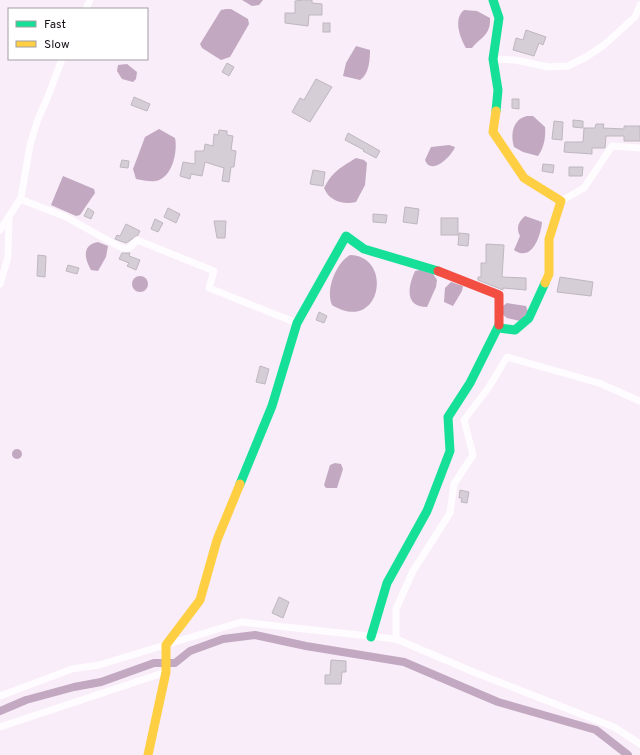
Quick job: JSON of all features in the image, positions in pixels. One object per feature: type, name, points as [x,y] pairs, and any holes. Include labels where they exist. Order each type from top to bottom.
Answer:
[{"type":"street","points":[[493,0],[499,18],[493,59],[498,90],[493,132],[524,178],[562,200]]},
{"type":"street","points":[[493,59],[515,60],[548,67],[568,66],[586,57],[604,45],[635,17],[640,5]]},
{"type":"street","points":[[0,230],[20,199],[30,145],[38,119],[62,60]]},
{"type":"street","points":[[148,755],[166,670],[166,646],[200,600],[217,540],[248,469],[272,406],[297,323],[346,236],[364,249],[445,273],[499,296],[499,328],[515,330],[529,318],[549,274],[549,239],[562,200],[584,188],[612,146],[640,148]]},
{"type":"street","points":[[20,199],[66,217],[120,247],[126,249],[131,248],[137,240],[214,271],[209,288],[297,323]]},
{"type":"street","points":[[0,284],[8,257],[9,216]]},
{"type":"street","points":[[371,637],[387,583],[428,511],[450,451],[448,417],[470,383],[499,324]]},
{"type":"street","points":[[396,639],[396,609],[413,572],[450,514],[454,484],[473,454],[464,420],[489,387],[507,357],[599,383],[640,400]]},
{"type":"street","points":[[0,696],[72,669],[99,665],[166,646],[241,622],[396,639],[476,673],[614,727],[640,744]]},
{"type":"street","points":[[0,727],[166,670]]},
{"type":"shaded area","points":[[242,0],[263,0],[259,5],[252,6]]},
{"type":"shaded area","points":[[231,9],[248,19],[249,24],[230,57],[221,60],[202,48],[200,44],[221,10]]},
{"type":"shaded area","points":[[464,10],[477,11],[490,18],[490,24],[487,32],[472,48],[466,48],[460,34],[458,23]]},
{"type":"shaded area","points":[[356,46],[370,50],[367,71],[360,80],[343,76],[346,63]]},
{"type":"shaded area","points":[[127,64],[137,72],[136,79],[133,82],[122,79],[117,71],[118,65]]},
{"type":"shaded area","points":[[527,116],[533,116],[545,127],[544,142],[538,156],[523,152],[514,147],[512,137],[514,128],[518,120]]},
{"type":"shaded area","points":[[159,129],[175,138],[176,150],[173,164],[162,179],[148,181],[136,179],[133,169],[145,137]]},
{"type":"shaded area","points":[[449,145],[455,147],[445,160],[436,166],[428,164],[425,160],[431,147]]},
{"type":"shaded area","points":[[356,158],[364,160],[367,163],[365,185],[356,202],[346,203],[333,199],[324,188],[337,170]]},
{"type":"shaded area","points":[[63,176],[94,189],[95,193],[80,215],[76,216],[51,205]]},
{"type":"shaded area","points":[[525,216],[542,222],[540,234],[534,246],[526,253],[520,253],[514,250],[520,236],[518,225]]},
{"type":"shaded area","points":[[98,242],[108,246],[106,257],[98,271],[91,270],[87,261],[86,253],[89,246]]},
{"type":"shaded area","points":[[350,255],[364,259],[373,267],[377,279],[376,292],[371,303],[362,310],[349,312],[332,305],[330,292],[336,270]]},
{"type":"shaded area","points":[[420,270],[433,274],[437,280],[436,287],[427,307],[414,303],[411,300],[410,295],[411,283],[415,271]]},
{"type":"shaded area","points":[[137,276],[143,276],[148,281],[146,290],[143,292],[137,292],[132,287],[132,281]]},
{"type":"shaded area","points":[[451,282],[463,286],[462,291],[453,306],[444,302],[445,288]]},
{"type":"shaded area","points":[[507,303],[526,306],[528,312],[520,321],[507,318],[502,314],[503,306]]},
{"type":"shaded area","points":[[15,449],[19,449],[21,450],[21,458],[15,459],[12,456],[12,452]]},
{"type":"shaded area","points":[[335,463],[341,464],[343,469],[337,488],[326,488],[324,485],[330,465]]},
{"type":"building","points":[[312,0],[312,3],[322,4],[322,15],[309,15],[308,26],[285,23],[285,13],[295,13],[295,1]]},
{"type":"building","points":[[323,23],[330,23],[330,32],[323,32]]},
{"type":"building","points":[[526,30],[546,37],[543,45],[539,43],[534,56],[513,50],[516,38],[523,40]]},
{"type":"building","points":[[227,63],[234,67],[229,76],[222,72]]},
{"type":"building","points":[[316,79],[332,87],[310,122],[292,112],[300,98],[304,100]]},
{"type":"building","points":[[134,97],[150,104],[147,111],[131,105]]},
{"type":"building","points":[[512,99],[519,99],[519,109],[512,108]]},
{"type":"building","points":[[573,120],[583,121],[583,128],[573,127]]},
{"type":"building","points":[[554,121],[563,122],[562,140],[552,139]]},
{"type":"building","points":[[596,124],[604,124],[603,128],[624,129],[624,126],[640,126],[640,141],[624,141],[624,136],[606,136],[605,148],[592,148],[592,154],[564,152],[565,142],[583,142],[584,128],[595,128]]},
{"type":"building","points":[[219,130],[227,131],[227,135],[233,136],[231,150],[236,151],[234,167],[231,167],[229,182],[222,181],[224,168],[205,162],[202,176],[191,174],[190,179],[180,176],[183,162],[195,164],[195,151],[204,151],[205,144],[213,146],[214,134],[218,135]]},
{"type":"building","points":[[348,133],[380,151],[376,158],[345,140]]},
{"type":"building","points":[[122,160],[129,161],[128,168],[120,167]]},
{"type":"building","points":[[543,164],[554,165],[553,173],[542,171]]},
{"type":"building","points":[[569,167],[583,167],[582,176],[569,176]]},
{"type":"building","points":[[313,170],[325,172],[323,186],[310,184]]},
{"type":"building","points":[[405,207],[419,209],[417,224],[403,222]]},
{"type":"building","points":[[88,208],[94,212],[91,219],[84,216]]},
{"type":"building","points":[[168,208],[180,214],[176,223],[164,217]]},
{"type":"building","points":[[373,214],[387,215],[386,223],[373,222]]},
{"type":"building","points":[[441,218],[458,218],[458,235],[441,235]]},
{"type":"building","points":[[155,219],[163,223],[158,232],[151,229]]},
{"type":"building","points":[[214,221],[226,221],[225,238],[217,238]]},
{"type":"building","points":[[126,224],[140,231],[138,235],[126,243],[115,239],[117,235],[120,236]]},
{"type":"building","points":[[459,233],[469,234],[468,246],[458,245]]},
{"type":"building","points":[[486,244],[504,245],[502,277],[526,278],[526,290],[503,288],[503,290],[478,280],[478,277],[481,277],[481,263],[486,263]]},
{"type":"building","points":[[122,253],[130,253],[129,256],[140,260],[136,270],[127,266],[129,263],[119,259]]},
{"type":"building","points":[[38,255],[46,256],[45,277],[37,276]]},
{"type":"building","points":[[68,265],[79,268],[77,274],[66,271]]},
{"type":"building","points":[[560,277],[593,282],[591,296],[557,292]]},
{"type":"building","points":[[319,312],[327,316],[324,323],[316,320]]},
{"type":"building","points":[[260,366],[269,369],[265,384],[256,382]]},
{"type":"building","points":[[460,490],[469,492],[467,503],[461,502],[462,498],[459,498]]},
{"type":"building","points":[[279,597],[289,602],[283,618],[272,613]]},
{"type":"building","points":[[331,660],[346,661],[346,672],[342,672],[341,684],[325,684],[325,675],[330,675]]},
{"type":"waterway","points":[[0,711],[26,700],[74,687],[101,682],[154,663],[175,663],[190,651],[223,639],[255,635],[306,646],[404,662],[498,702],[596,730],[628,755]]},
{"type":"traffic: fast","points":[[493,0],[499,18],[493,59],[498,90],[496,111]]},
{"type":"traffic: fast","points":[[240,484],[272,406],[297,323],[346,236],[364,249],[438,271]]},
{"type":"traffic: fast","points":[[371,637],[387,583],[427,511],[450,451],[448,417],[470,383],[499,325],[499,328],[515,330],[529,318],[545,283]]},
{"type":"traffic: slow","points":[[496,111],[493,132],[524,178],[561,201],[549,239],[549,274],[545,283]]},
{"type":"traffic: slow","points":[[148,755],[166,672],[166,645],[200,600],[217,540],[240,484]]},
{"type":"traffic: jam","points":[[438,271],[499,295],[499,325]]}]
